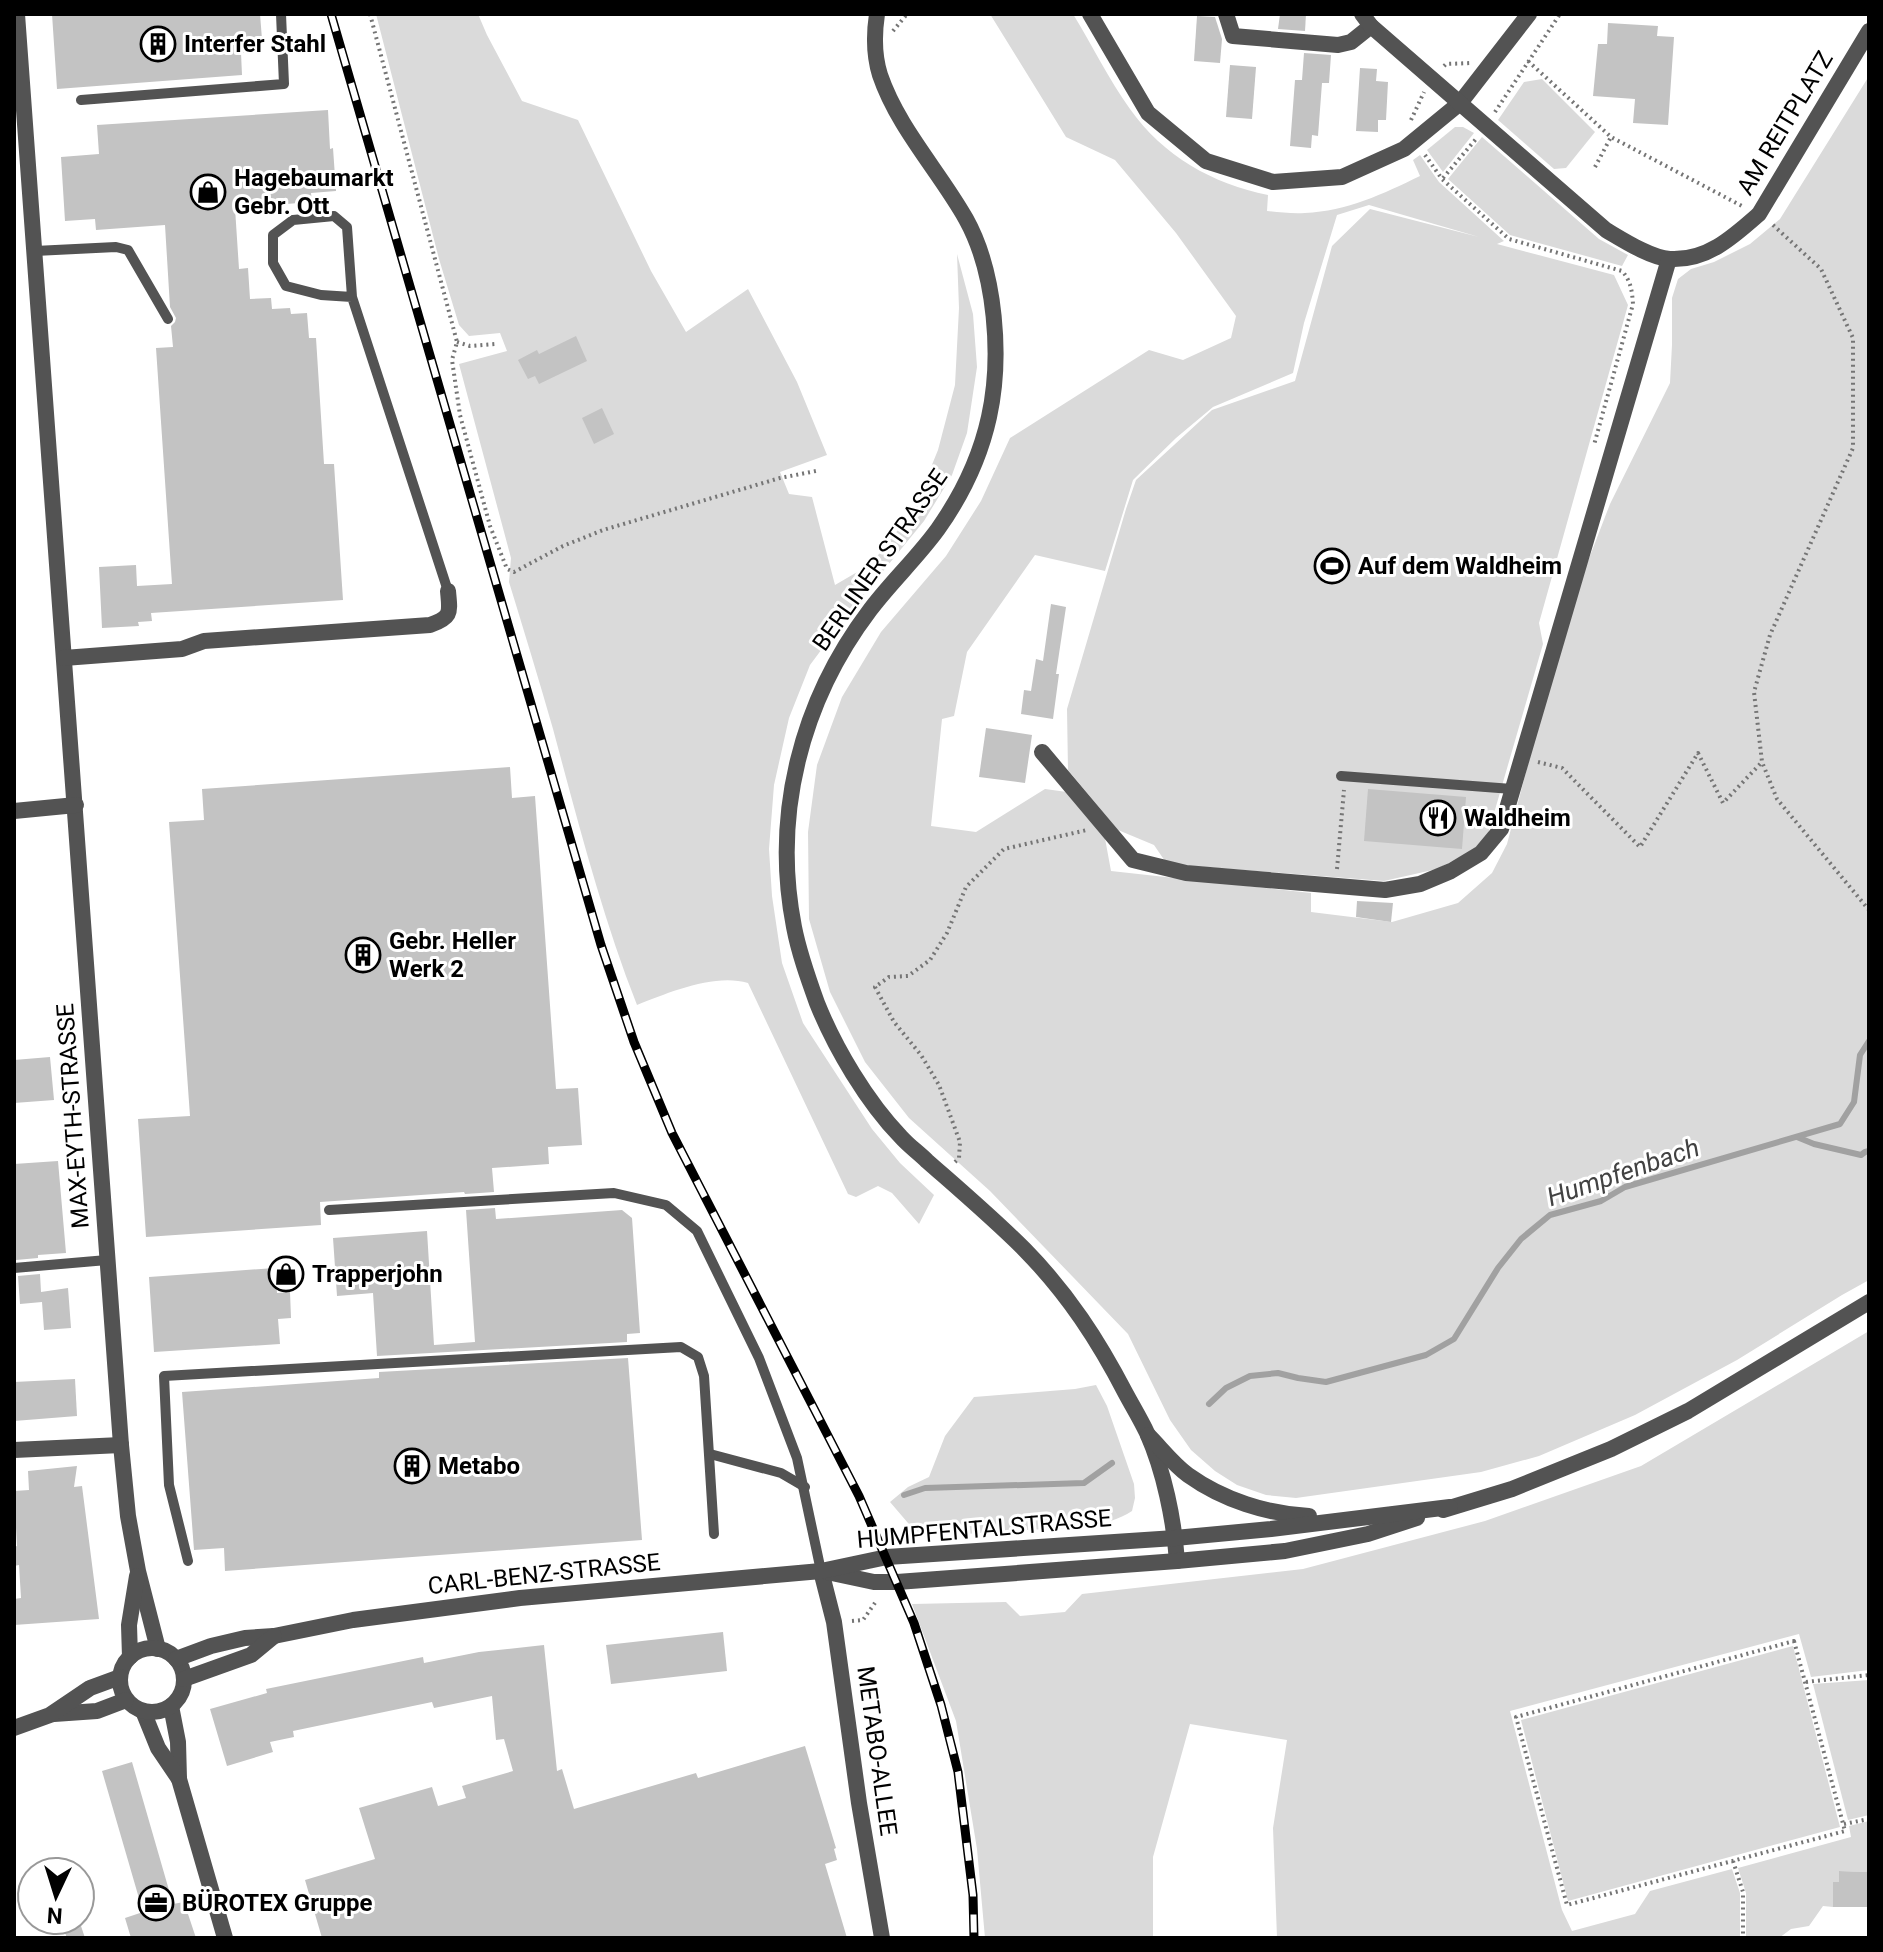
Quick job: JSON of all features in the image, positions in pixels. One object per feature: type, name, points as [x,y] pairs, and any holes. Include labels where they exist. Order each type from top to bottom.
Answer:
[{"type":"street","name":"MAX-EYTH-STRASSE","points":[[17,14],[121,1445],[128,1516],[158,1649]]},
{"type":"street","name":"BERLINER STRASSE","points":[[877,14],[876,52],[880,75],[899,117],[968,223],[978,247],[995,322],[995,384],[982,446],[962,491],[936,531],[872,607],[828,676],[817,700],[800,751],[789,805],[788,867],[794,928],[819,1009],[855,1078],[900,1136],[1053,1280],[1079,1313],[1112,1367],[1148,1435],[1169,1500],[1177,1561]]},
{"type":"street","points":[[1090,14],[1148,113],[1206,161],[1273,182],[1342,177],[1404,149],[1460,103],[1529,14]]},
{"type":"street","points":[[1042,752],[1133,860],[1186,873],[1385,890],[1420,884],[1451,871],[1481,853],[1501,829],[1669,259],[1636,247],[1606,230],[1367,20],[1351,42],[1323,44],[1233,36],[1226,14]]},
{"type":"street","name":"AM REITPLATZ","points":[[1669,259],[1704,255],[1734,237],[1759,214],[1869,31]]},
{"type":"street","points":[[64,658],[182,649],[204,641],[430,625],[444,620],[450,611],[448,591]]},
{"type":"street","points":[[14,811],[76,805]]},
{"type":"street","name":"HUMPFENTALSTRASSE","points":[[821,1571],[874,1582],[897,1582],[1285,1551],[1368,1534],[1512,1489],[1611,1449],[1688,1411],[1869,1302]]},
{"type":"street","points":[[1148,1435],[1186,1474],[1218,1493],[1251,1507],[1289,1515],[1351,1519]]},
{"type":"street","points":[[14,1450],[121,1445]]},
{"type":"street","name":"HUMPFENTALSTRASSE","points":[[821,1571],[887,1557],[1175,1538],[1450,1507]]},
{"type":"street","name":"MAX-EYTH-STRASSE","points":[[130,1657],[129,1625],[138,1571]]},
{"type":"street","name":"METABO-ALLEE","points":[[821,1571],[834,1622],[859,1803],[882,1938]]},
{"type":"street","name":"CARL-BENZ-STRASSE","points":[[176,1659],[245,1638],[274,1636],[353,1620],[520,1598],[821,1571]]},
{"type":"street","name":"CARL-BENZ-STRASSE","points":[[184,1679],[251,1655],[274,1636]]},
{"type":"street","points":[[143,1649],[158,1649],[176,1659],[182,1668],[184,1679],[181,1694],[171,1706],[158,1712],[143,1711],[126,1700],[120,1677],[130,1657],[143,1649]]},
{"type":"street","points":[[14,1728],[50,1715],[90,1688],[120,1677]]},
{"type":"street","points":[[50,1715],[97,1711],[126,1700]]},
{"type":"street","points":[[171,1706],[178,1742],[179,1779],[225,1938]]},
{"type":"street","points":[[143,1711],[158,1748],[179,1779]]},
{"type":"lane","points":[[81,100],[284,84],[281,14]]},
{"type":"lane","points":[[352,297],[321,295],[286,286],[273,263],[273,235],[293,220],[334,216],[347,227],[352,297],[448,591]]},
{"type":"lane","points":[[35,251],[116,247],[128,250],[168,319]]},
{"type":"lane","points":[[1343,776],[1512,789]]},
{"type":"lane","points":[[329,1210],[614,1193],[666,1205],[697,1231],[759,1358],[797,1458],[821,1571]]},
{"type":"lane","points":[[14,1268],[107,1260]]},
{"type":"lane","points":[[188,1561],[169,1485],[164,1376],[681,1347],[698,1357],[704,1376],[714,1534]]},
{"type":"lane","points":[[710,1454],[781,1473],[805,1487]]},
{"type":"path","points":[[370,14],[457,342],[452,360],[460,415],[490,526],[507,569],[514,572],[563,546],[603,530],[780,478],[816,471]]},
{"type":"path","points":[[1442,179],[1487,126],[1560,14]]},
{"type":"path","points":[[1528,61],[1611,137],[1759,214],[1784,233],[1821,269],[1853,338],[1853,448],[1770,635],[1754,692],[1762,762],[1777,799],[1869,910]]},
{"type":"path","points":[[1473,63],[1446,64],[1422,95],[1407,127],[1442,179],[1509,239],[1622,271],[1632,289],[1633,304],[1593,447]]},
{"type":"path","points":[[1595,167],[1611,137]]},
{"type":"path","points":[[457,342],[470,346],[495,344]]},
{"type":"path","points":[[1521,759],[1562,768],[1640,847],[1698,753],[1723,803],[1762,762]]},
{"type":"path","points":[[1336,887],[1343,776]]},
{"type":"path","points":[[959,1158],[960,1142],[939,1085],[921,1055],[894,1022],[875,987],[889,977],[908,976],[930,960],[947,933],[966,887],[1004,849],[1105,826]]},
{"type":"path","points":[[834,1622],[863,1620],[878,1599]]},
{"type":"path","points":[[1794,1641],[1806,1682],[1845,1831],[1567,1905],[1516,1717],[1794,1641]]},
{"type":"path","points":[[1806,1682],[1869,1675]]},
{"type":"path","points":[[1843,1824],[1869,1819]]},
{"type":"path","points":[[1733,1861],[1743,1892],[1743,1938]]},
{"type":"shaded area","points":[[376,14],[478,14],[522,101],[578,120],[651,271],[686,332],[748,289],[797,382],[827,455],[780,472],[789,494],[812,497],[835,585],[871,564],[913,511],[938,450],[955,385],[959,308],[957,254],[973,314],[977,367],[967,433],[952,475],[924,521],[810,665],[789,718],[774,785],[769,849],[782,963],[803,1023],[872,1129],[900,1163],[934,1195],[919,1224],[892,1193],[878,1186],[856,1197],[848,1194],[748,983],[706,982],[637,1005],[581,834],[509,582],[511,558],[459,364],[507,351],[500,333],[469,336],[459,325]]},
{"type":"shaded area","points":[[990,14],[1073,14],[1122,98],[1143,126],[1191,166],[1228,184],[1268,195],[1267,211],[1320,212],[1364,200],[1420,176],[1413,160],[1420,155],[1439,182],[1504,241],[1497,244],[1614,275],[1628,305],[1539,623],[1543,644],[1488,834],[1473,850],[1437,869],[1384,881],[1167,864],[1154,845],[1118,830],[1068,770],[1067,709],[1136,480],[1212,410],[1295,381],[1332,246],[1370,209],[1479,237],[1369,205],[1337,215],[1304,323],[1293,373],[1213,407],[1133,480],[1105,571],[1035,555],[967,652],[954,716],[942,719],[931,826],[976,832],[1045,789],[1067,792],[1104,833],[1111,871],[1311,893],[1311,912],[1392,922],[1458,903],[1492,873],[1507,844],[1568,613],[1610,504],[1670,383],[1672,298],[1678,279],[1691,269],[1714,262],[1750,244],[1780,219],[1869,76],[1869,1280],[1737,1360],[1635,1415],[1539,1456],[1481,1472],[1296,1498],[1266,1495],[1237,1485],[1215,1471],[1191,1450],[1170,1420],[1128,1334],[990,1191],[909,1118],[865,1062],[830,992],[809,919],[808,832],[817,765],[842,697],[881,632],[946,556],[981,501],[1010,438],[1149,350],[1183,360],[1231,338],[1236,316],[1176,233],[1115,160],[1066,137]]},
{"type":"shaded area","points":[[1542,79],[1595,132],[1566,168],[1554,169],[1498,120],[1524,82]]},
{"type":"shaded area","points":[[1455,127],[1463,127],[1474,133],[1443,172],[1427,150]]},
{"type":"shaded area","points":[[1482,137],[1599,239],[1628,255],[1622,266],[1510,235],[1448,179]]},
{"type":"shaded area","points":[[1869,1331],[1869,1670],[1811,1677],[1799,1634],[1510,1711],[1562,1910],[1572,1931],[1635,1914],[1650,1891],[1732,1869],[1740,1893],[1740,1938],[1277,1938],[1273,1828],[1287,1740],[1190,1724],[1153,1857],[1153,1938],[985,1938],[977,1849],[956,1721],[912,1604],[1006,1602],[1020,1616],[1065,1612],[1082,1594],[1303,1569],[1485,1521],[1641,1466]]},
{"type":"shaded area","points":[[1096,1385],[1107,1406],[1134,1484],[1132,1511],[1108,1522],[1082,1527],[920,1537],[890,1502],[908,1487],[929,1477],[945,1436],[974,1397]]},
{"type":"shaded area","points":[[1793,1646],[1840,1827],[1568,1901],[1521,1720]]},
{"type":"shaded area","points":[[1869,1680],[1869,1815],[1848,1820],[1813,1684]]},
{"type":"shaded area","points":[[1869,1821],[1869,1877],[1867,1872],[1839,1871],[1839,1882],[1833,1882],[1833,1907],[1823,1906],[1809,1926],[1791,1929],[1779,1938],[1746,1938],[1746,1893],[1738,1868],[1851,1837],[1849,1826]]},
{"type":"building","name":"Interfer Stahl","points":[[52,14],[260,14],[263,52],[241,53],[242,75],[57,89]]},
{"type":"building","points":[[1280,14],[1306,14],[1305,31],[1278,29]]},
{"type":"building","points":[[1197,16],[1215,17],[1222,39],[1220,63],[1194,61]]},
{"type":"building","points":[[1608,23],[1658,26],[1657,36],[1674,37],[1668,125],[1633,123],[1635,99],[1593,96],[1598,44],[1607,44]]},
{"type":"building","points":[[1304,53],[1331,55],[1329,83],[1322,83],[1318,136],[1312,135],[1311,148],[1290,146],[1295,80],[1302,80]]},
{"type":"building","points":[[1230,65],[1256,67],[1252,119],[1226,117]]},
{"type":"building","points":[[1360,68],[1377,69],[1376,81],[1388,82],[1386,120],[1378,120],[1378,132],[1356,131]]},
{"type":"building","points":[[328,110],[336,191],[311,193],[312,202],[235,208],[239,269],[248,268],[250,299],[271,298],[272,309],[290,308],[291,314],[307,313],[309,338],[316,338],[324,464],[334,464],[343,600],[151,613],[152,621],[138,622],[139,626],[102,628],[99,567],[136,565],[137,586],[172,584],[156,348],[173,347],[171,326],[176,318],[170,307],[165,225],[96,230],[95,219],[65,221],[61,157],[99,154],[97,125]]},
{"type":"building","points":[[576,336],[587,361],[539,384],[535,376],[528,379],[518,360],[537,350],[539,354]]},
{"type":"building","points":[[602,408],[614,434],[594,444],[582,418]]},
{"type":"building","points":[[1051,604],[1066,607],[1053,719],[1021,714],[1024,690],[1031,691],[1036,659],[1043,661]]},
{"type":"building","points":[[986,728],[1032,735],[1025,783],[979,777]]},
{"type":"building","name":"Gebr. Heller Werk 2","points":[[510,767],[512,798],[535,796],[556,1089],[578,1088],[582,1145],[548,1147],[549,1164],[492,1168],[494,1192],[320,1202],[321,1225],[146,1237],[138,1119],[190,1116],[169,822],[204,820],[202,789]]},
{"type":"building","points":[[1368,789],[1466,797],[1462,849],[1364,841]]},
{"type":"building","points":[[1357,901],[1393,903],[1391,922],[1356,917]]},
{"type":"building","points":[[50,1057],[54,1100],[14,1103],[14,1060]]},
{"type":"building","points":[[58,1161],[66,1253],[16,1260],[14,1164]]},
{"type":"building","points":[[495,1208],[496,1219],[622,1210],[632,1218],[640,1333],[627,1334],[627,1342],[377,1356],[373,1293],[337,1296],[333,1238],[427,1231],[434,1345],[475,1342],[466,1210]]},
{"type":"building","points":[[275,1268],[277,1293],[290,1292],[291,1318],[278,1319],[280,1344],[154,1352],[149,1277]]},
{"type":"building","points":[[40,1274],[41,1292],[68,1288],[71,1328],[44,1330],[42,1302],[20,1304],[18,1276]]},
{"type":"building","name":"Metabo","points":[[628,1358],[642,1540],[225,1571],[224,1548],[194,1550],[182,1392],[379,1378],[379,1372]]},
{"type":"building","points":[[75,1379],[77,1416],[14,1421],[14,1382]]},
{"type":"building","points":[[77,1466],[74,1487],[82,1486],[99,1619],[14,1625],[14,1599],[21,1598],[19,1565],[14,1566],[14,1547],[17,1546],[14,1491],[29,1490],[28,1471]]},
{"type":"building","points":[[723,1632],[727,1671],[611,1684],[606,1645]]},
{"type":"building","points":[[544,1645],[557,1771],[562,1769],[574,1809],[696,1773],[698,1778],[805,1746],[836,1848],[837,1860],[825,1864],[847,1938],[322,1938],[305,1880],[375,1859],[359,1808],[432,1787],[438,1806],[466,1798],[462,1786],[513,1771],[504,1739],[496,1740],[492,1696],[434,1708],[432,1702],[293,1731],[294,1737],[270,1742],[273,1752],[227,1766],[210,1709],[267,1693],[266,1689],[423,1657],[424,1663],[479,1652]]},
{"type":"building","points":[[132,1762],[173,1904],[184,1902],[196,1938],[131,1938],[125,1918],[143,1912],[102,1771]]},
{"type":"building","points":[[1839,1871],[1868,1872],[1867,1907],[1833,1907],[1833,1882],[1839,1882]]},
{"type":"waterway","name":"Humpfenbach","points":[[1209,1404],[1226,1388],[1250,1376],[1278,1373],[1326,1382],[1426,1355],[1454,1339],[1498,1268],[1521,1239],[1550,1215],[1601,1201],[1625,1187],[1840,1124],[1854,1102],[1860,1055],[1869,1041]]},
{"type":"waterway","points":[[1797,1137],[1861,1155],[1869,1151]]},
{"type":"waterway","name":"Humpfenbach","points":[[904,1495],[925,1488],[1084,1483],[1112,1463]]},
{"type":"railway","points":[[331,14],[601,945],[634,1042],[672,1133],[859,1496],[914,1623],[941,1705],[958,1772],[973,1895],[974,1938]]},
{"type":"place","name":"Interfer Stahl","points":[[158,44]]},
{"type":"place","name":"Hagebaumarkt Gebr. Ott","points":[[208,192]]},
{"type":"place","name":"Auf dem Waldheim","points":[[1332,566]]},
{"type":"place","name":"Waldheim","points":[[1438,818]]},
{"type":"place","name":"Gebr. Heller Werk 2","points":[[363,955]]},
{"type":"place","name":"Trapperjohn","points":[[286,1274]]},
{"type":"place","name":"Metabo","points":[[412,1466]]},
{"type":"place","name":"BÜROTEX Gruppe","points":[[156,1903]]}]
